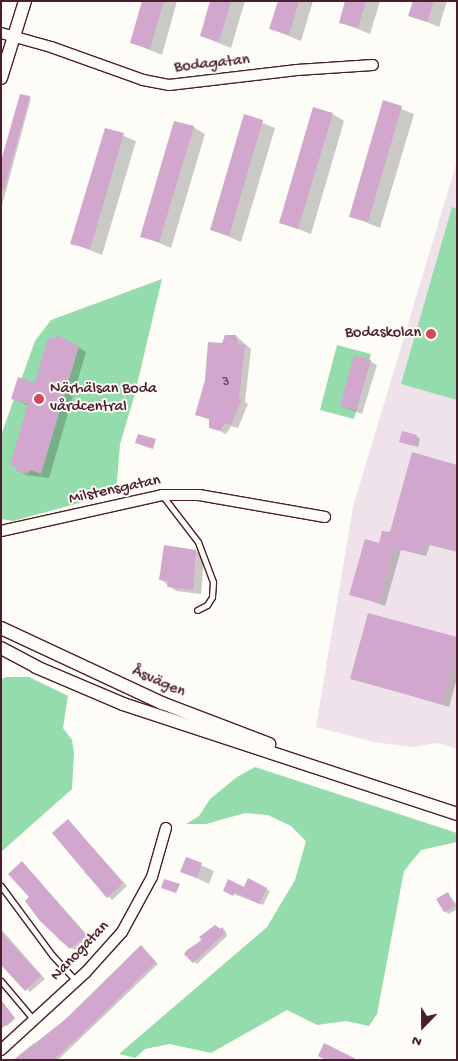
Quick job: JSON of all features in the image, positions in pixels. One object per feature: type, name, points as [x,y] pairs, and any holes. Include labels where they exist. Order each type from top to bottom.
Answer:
[{"type":"street","points":[[1,78],[7,35],[25,1]]},
{"type":"street","name":"Bodagatan","points":[[7,35],[143,80],[169,85],[297,70],[373,65]]},
{"type":"street","name":"Milstensgatan","points":[[1,531],[162,495],[200,495],[325,517]]},
{"type":"street","name":"Åsvägen","points":[[1,628],[98,675],[229,730],[293,753],[305,761],[457,814]]},
{"type":"street","name":"Åsvägen","points":[[1,648],[36,667],[123,704],[290,760],[305,761]]},
{"type":"street","name":"Nanogatan","points":[[1,1050],[76,981],[122,932],[152,877],[166,828]]},
{"type":"lane","points":[[162,495],[198,542],[213,582],[212,597],[204,609],[197,610]]},
{"type":"lane","points":[[1,886],[52,955],[76,981]]},
{"type":"lane","points":[[1,981],[33,1019]]},
{"type":"shaded area","name":"Bodaskolan","points":[[457,161],[457,749],[438,743],[412,747],[374,742],[316,727],[353,507]]},
{"type":"green space","points":[[452,207],[457,209],[457,400],[401,384]]},
{"type":"green space","points":[[162,279],[134,397],[120,444],[116,493],[13,521],[1,519],[1,435],[35,341],[51,320]]},
{"type":"green space","points":[[337,345],[371,354],[354,419],[320,410]]},
{"type":"green space","points":[[7,677],[29,677],[68,696],[63,728],[72,740],[74,753],[72,789],[1,852],[1,679]]},
{"type":"green space","points":[[255,767],[457,833],[457,842],[421,850],[404,871],[377,1014],[369,1026],[346,1021],[317,1025],[287,1010],[211,1053],[170,1044],[145,1049],[135,1058],[119,1054],[267,927],[295,880],[306,841],[291,826],[268,815],[245,813],[206,824],[186,824],[199,816],[210,799],[237,777]]},
{"type":"building","points":[[142,1],[164,1],[150,49],[130,43]]},
{"type":"building","points":[[210,1],[231,1],[219,42],[200,36]]},
{"type":"building","points":[[278,1],[299,1],[289,35],[269,29]]},
{"type":"building","points":[[345,1],[366,1],[358,28],[339,23]]},
{"type":"building","points":[[413,1],[434,1],[427,22],[408,16]]},
{"type":"building","points":[[20,94],[30,96],[4,189],[1,189],[1,161]]},
{"type":"building","points":[[383,100],[402,106],[368,222],[349,217]]},
{"type":"building","points":[[313,107],[333,113],[298,229],[279,223]]},
{"type":"building","points":[[244,114],[263,120],[229,236],[210,230]]},
{"type":"building","points":[[174,121],[194,126],[159,242],[140,237]]},
{"type":"building","points":[[105,128],[124,133],[90,249],[70,244]]},
{"type":"building","points":[[57,335],[79,346],[41,474],[30,470],[28,474],[16,471],[17,467],[10,465],[28,404],[11,399],[18,377],[35,383],[48,337],[55,339]]},
{"type":"building","points":[[225,335],[236,335],[238,344],[245,345],[239,398],[242,399],[231,425],[225,423],[220,431],[209,428],[209,419],[195,415],[205,380],[208,342],[222,343]]},
{"type":"building","points":[[354,355],[371,360],[356,411],[340,406]]},
{"type":"building","points":[[402,431],[417,435],[414,446],[399,442]]},
{"type":"building","points":[[138,434],[156,439],[153,449],[135,443]]},
{"type":"building","points":[[412,452],[457,465],[457,551],[423,542],[420,554],[394,547],[379,603],[349,595],[365,539],[379,543],[382,531],[390,532]]},
{"type":"building","points":[[164,545],[196,550],[193,590],[167,587],[168,581],[159,580]]},
{"type":"building","points":[[368,613],[457,637],[457,652],[442,704],[350,679]]},
{"type":"building","points":[[68,819],[123,883],[107,898],[52,833]]},
{"type":"building","points":[[186,857],[202,863],[197,878],[180,872]]},
{"type":"building","points":[[22,861],[86,935],[70,949],[40,921],[25,901],[29,897],[8,874]]},
{"type":"building","points":[[248,878],[267,888],[259,904],[235,892],[233,896],[223,891],[228,879],[244,887]]},
{"type":"building","points":[[164,879],[180,884],[176,893],[161,888]]},
{"type":"building","points":[[448,892],[455,906],[444,912],[436,899]]},
{"type":"building","points":[[215,925],[220,929],[223,927],[224,934],[193,963],[184,954],[202,940],[199,937]]},
{"type":"building","points":[[1,932],[41,976],[25,991],[1,965]]},
{"type":"building","points":[[141,945],[156,962],[82,1034],[53,1060],[14,1060],[67,1018]]},
{"type":"building","points":[[1,1000],[15,1018],[1,1029]]},
{"type":"building","points":[[324,1043],[358,1060],[326,1060],[318,1056]]},
{"type":"place","name":"Bodaskolan","points":[[431,334]]},
{"type":"place","name":"Närhälsan Boda vårdcentral","points":[[39,399]]}]
